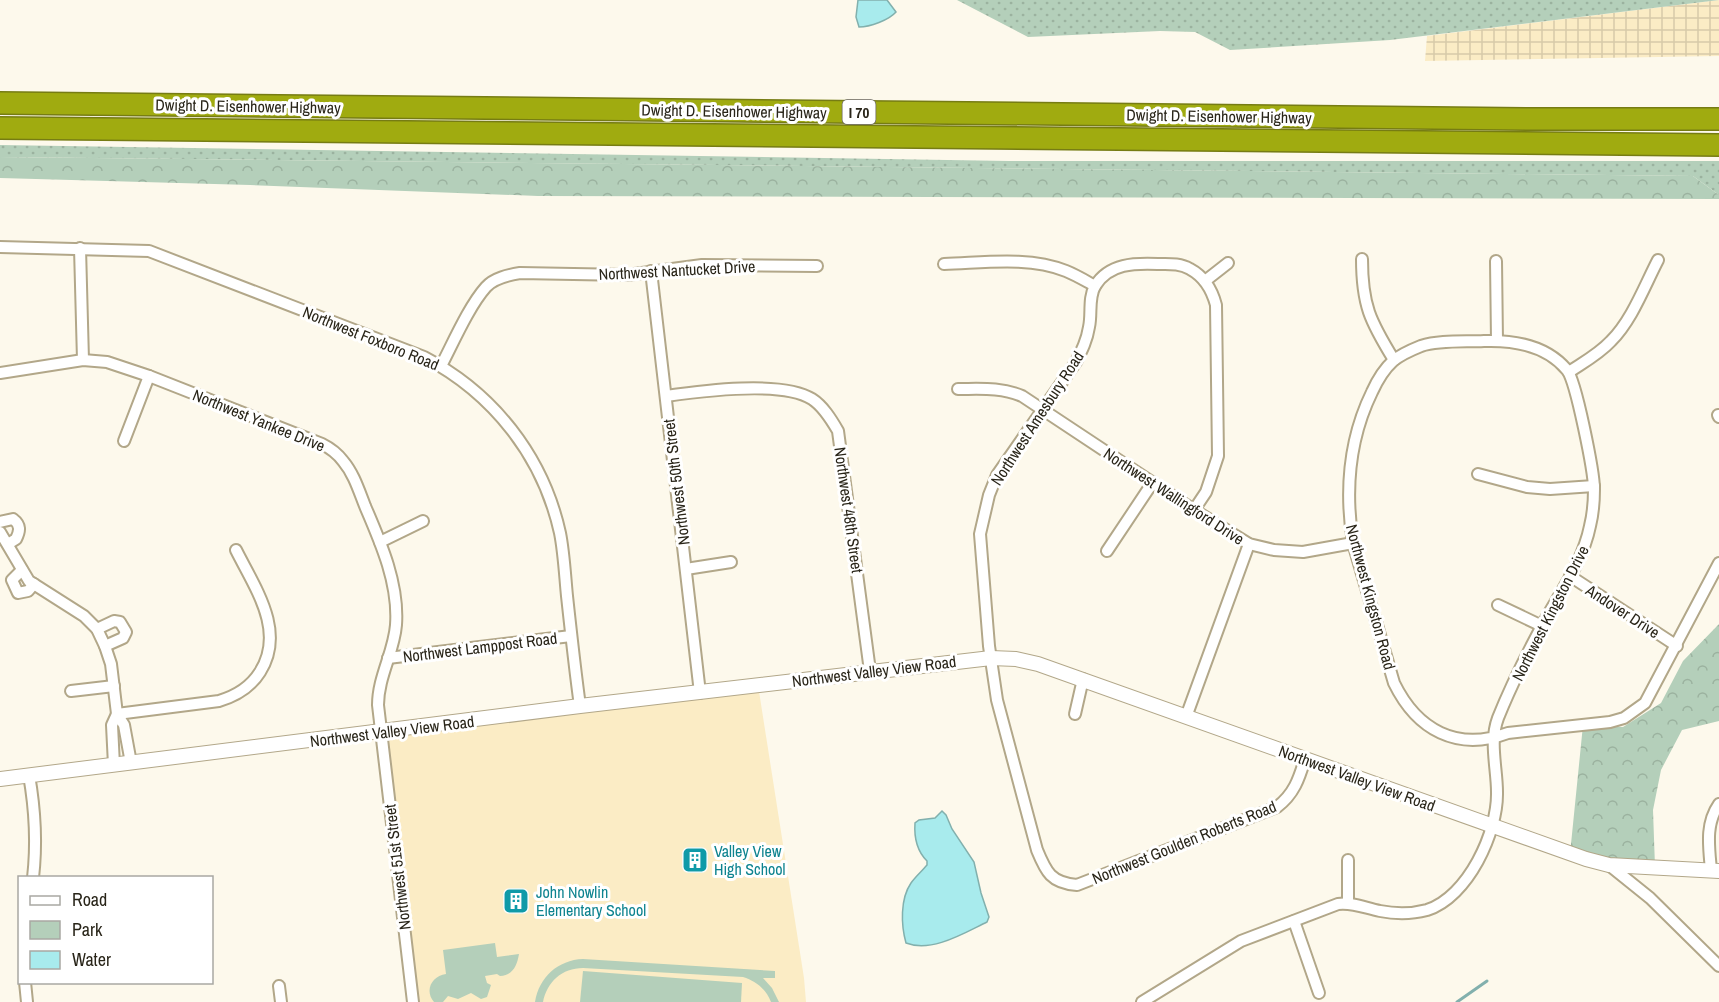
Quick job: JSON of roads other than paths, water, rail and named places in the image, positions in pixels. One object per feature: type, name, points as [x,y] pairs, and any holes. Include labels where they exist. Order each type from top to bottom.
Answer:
[{"type":"highway","name":"Dwight D. Eisenhower Highway","points":[[0,103],[1719,119]]},
{"type":"highway","name":"Dwight D. Eisenhower Highway","points":[[0,128],[1719,145]]},
{"type":"street","name":"Northwest Foxboro Road","points":[[0,247],[149,251],[424,357],[459,378],[495,409],[522,443],[541,477],[560,534],[580,706]]},
{"type":"street","points":[[80,248],[83,360]]},
{"type":"street","points":[[1362,259],[1362,280],[1369,317],[1394,360]]},
{"type":"street","points":[[1496,261],[1497,341],[1530,345],[1545,352],[1569,372],[1597,354],[1624,325],[1658,260]]},
{"type":"street","points":[[944,264],[1022,262],[1045,265],[1066,271],[1095,286],[1114,269],[1135,263],[1178,264],[1189,268],[1205,281],[1216,305],[1218,456],[1206,492],[1194,510]]},
{"type":"street","points":[[1205,281],[1228,263]]},
{"type":"street","name":"Northwest Nantucket Drive","points":[[441,366],[476,300],[487,286],[497,279],[520,273],[627,274],[702,265],[817,266]]},
{"type":"street","name":"Northwest 50th Street","points":[[651,271],[700,693]]},
{"type":"street","name":"Northwest Amesbury Road","points":[[991,658],[980,554],[983,516],[997,476],[1041,409],[1076,362],[1090,326],[1091,299],[1095,286]]},
{"type":"street","name":"Northwest Kingston Road","points":[[1497,341],[1423,345],[1394,360],[1379,377],[1357,430],[1349,479],[1353,543],[1394,683],[1402,700],[1415,716],[1430,728],[1452,738],[1469,740],[1494,739],[1508,733],[1610,722],[1624,718],[1646,703],[1719,563]]},
{"type":"street","name":"Northwest Yankee Drive","points":[[0,373],[83,360],[107,362],[149,375],[333,450],[352,474],[380,542],[393,584],[397,612],[396,628],[378,695],[381,732]]},
{"type":"street","name":"Northwest Kingston Drive","points":[[1348,902],[1395,913],[1429,909],[1455,893],[1474,871],[1491,827],[1498,796],[1494,739],[1498,720],[1542,626],[1586,545],[1593,508],[1594,486],[1576,390],[1569,372]]},
{"type":"street","points":[[124,441],[149,375]]},
{"type":"street","name":"Northwest 48th Street","points":[[666,396],[722,388],[795,392],[812,399],[827,414],[838,430],[870,671]]},
{"type":"street","name":"Northwest Wallingford Drive","points":[[958,389],[1009,391],[1041,409],[1249,544],[1274,550],[1303,552],[1353,543]]},
{"type":"street","points":[[1478,474],[1527,487],[1551,489],[1594,486]]},
{"type":"street","points":[[1107,551],[1153,483]]},
{"type":"street","points":[[0,522],[13,519],[18,523],[16,539],[8,544]]},
{"type":"street","points":[[380,542],[423,521]]},
{"type":"street","points":[[0,532],[22,570],[34,584],[84,616],[97,629],[105,646],[114,686],[117,714],[124,725],[131,763]]},
{"type":"street","points":[[1186,717],[1249,544]]},
{"type":"street","points":[[117,714],[219,701],[234,697],[256,678],[265,665],[270,650],[271,630],[268,615],[237,550]]},
{"type":"street","points":[[686,569],[731,562]]},
{"type":"street","points":[[22,570],[12,580],[18,592],[28,591],[34,584]]},
{"type":"street","name":"Andover Drive","points":[[1570,576],[1677,646]]},
{"type":"street","points":[[1498,605],[1542,626]]},
{"type":"street","points":[[97,629],[114,621],[120,622],[126,632],[123,638],[105,646]]},
{"type":"street","name":"Northwest Lamppost Road","points":[[388,658],[571,636]]},
{"type":"street","name":"Northwest Valley View Road","points":[[0,779],[870,671],[991,658],[1016,659],[1083,679],[1491,827],[1586,859],[1609,865],[1715,870]]},
{"type":"street","name":"Northwest Goulden Roberts Road","points":[[991,658],[997,700],[1037,850],[1052,878],[1065,884],[1077,885],[1277,807],[1288,799],[1295,789],[1305,759]]},
{"type":"street","points":[[1075,714],[1083,679]]},
{"type":"street","points":[[71,691],[114,686]]},
{"type":"street","points":[[114,765],[112,726],[117,714]]},
{"type":"street","name":"Northwest 51st Street","points":[[381,732],[413,1002]]},
{"type":"street","points":[[29,775],[35,817],[36,850],[33,876]]},
{"type":"street","points":[[1715,870],[1709,828],[1719,804]]},
{"type":"street","points":[[1142,1002],[1241,942],[1348,902],[1348,860]]},
{"type":"street","points":[[1609,865],[1650,898],[1719,966]]},
{"type":"street","points":[[1294,921],[1319,993]]},
{"type":"street","points":[[25,984],[27,1002]]},
{"type":"street","points":[[279,986],[281,1002]]},
{"type":"water","points":[[858,0],[887,0],[896,12],[889,18],[859,27],[856,17]]},
{"type":"water","points":[[942,811],[974,862],[989,917],[987,922],[937,944],[906,943],[902,920],[907,889],[927,865],[917,844],[915,823],[919,820],[935,818]]},
{"type":"waterway","points":[[1457,1002],[1487,981]]},
{"type":"place","name":"Valley View High School","points":[[695,860]]},
{"type":"place","name":"John Nowlin Elementary School","points":[[516,901]]}]
